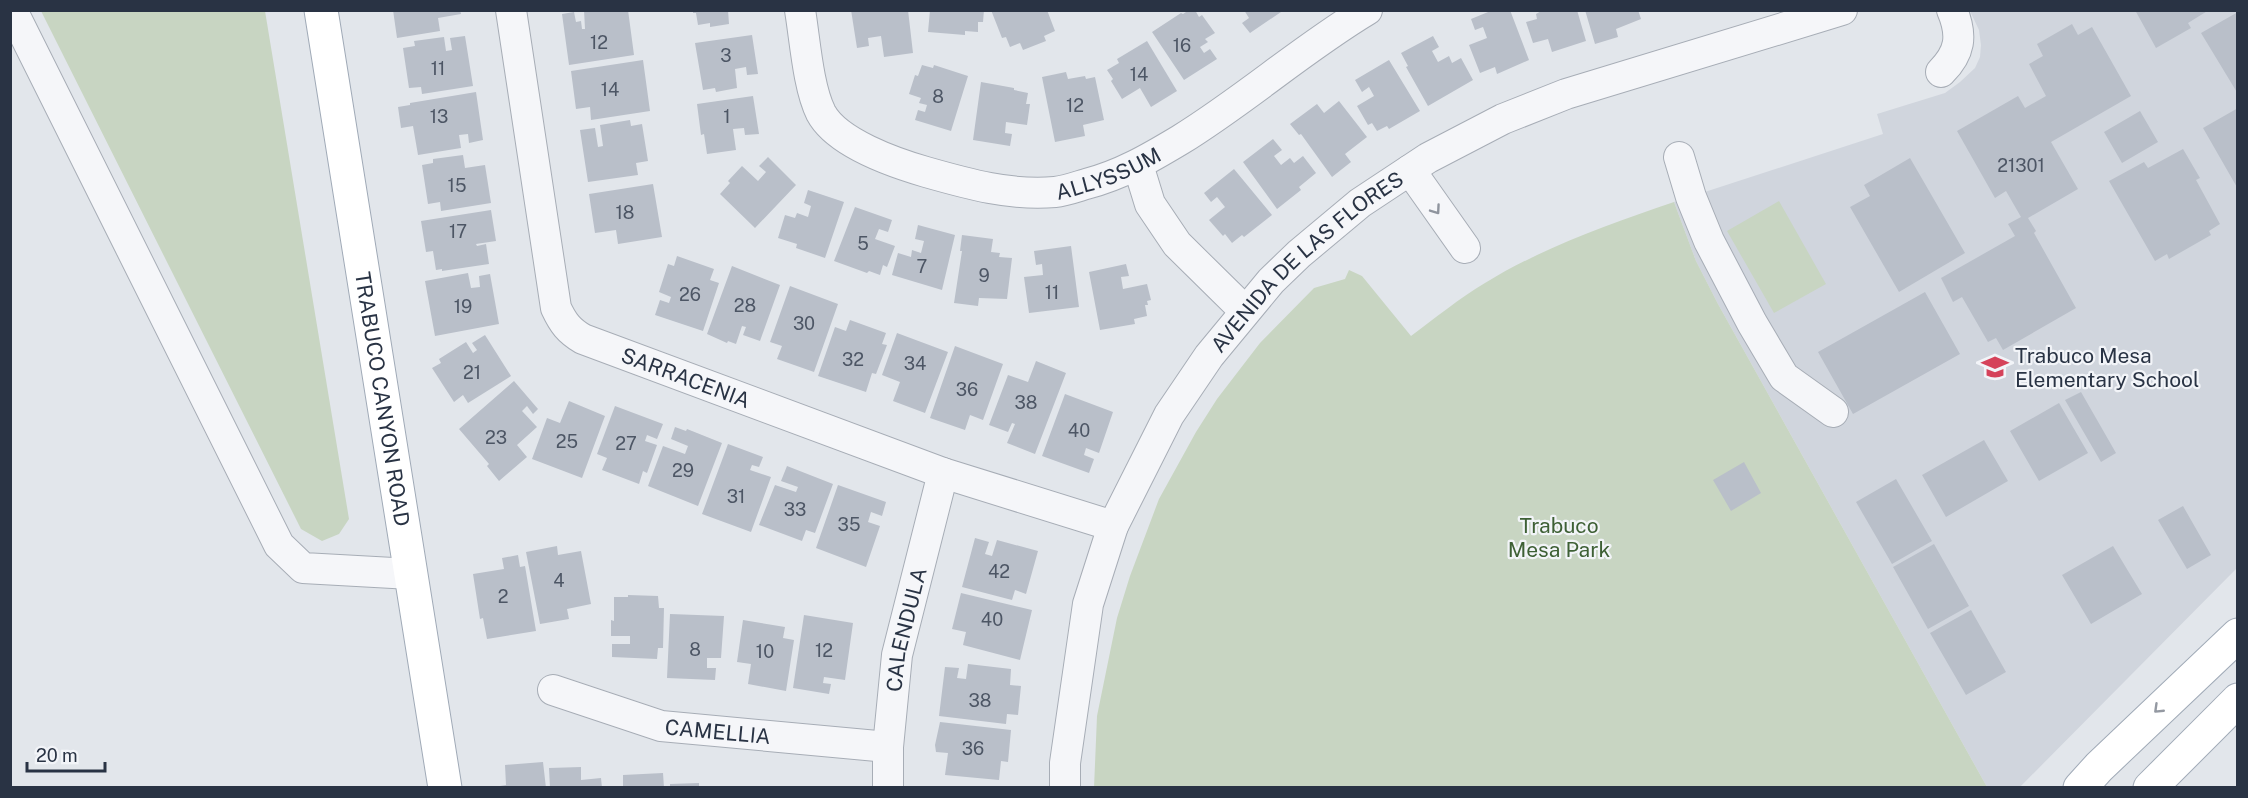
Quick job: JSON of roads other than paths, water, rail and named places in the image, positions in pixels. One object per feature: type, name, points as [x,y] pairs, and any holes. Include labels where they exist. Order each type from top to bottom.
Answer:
[{"type":"main road","name":"TRABUCO CANYON ROAD","points":[[321,10],[445,788]]},
{"type":"main road","points":[[2080,788],[2238,634]]},
{"type":"main road","points":[[2150,788],[2238,700]]},
{"type":"street","points":[[12,10],[279,545],[303,568],[411,574]]},
{"type":"street","name":"SARRACENIA","points":[[511,10],[556,308],[570,332],[583,339],[943,473],[1113,526]]},
{"type":"street","name":"ALLYSSUM","points":[[801,10],[812,83],[821,113],[837,133],[903,165],[965,183],[1012,192],[1057,192],[1105,179],[1138,165],[1206,124],[1332,32],[1367,10]]},
{"type":"street","name":"AVENIDA DE LAS FLORES","points":[[1065,788],[1066,752],[1088,604],[1113,526],[1169,415],[1209,356],[1245,311],[1299,254],[1360,203],[1428,158],[1503,119],[1566,94],[1842,10]]},
{"type":"street","points":[[1941,72],[1953,60],[1959,46],[1953,10]]},
{"type":"street","points":[[1679,157],[1691,197],[1709,241],[1747,314],[1784,377],[1833,412]]},
{"type":"street","points":[[1138,165],[1150,204],[1177,244],[1245,311]]},
{"type":"street","points":[[1410,170],[1465,248]]},
{"type":"street","name":"CALENDULA","points":[[888,788],[888,747],[897,655],[943,473]]},
{"type":"street","name":"CAMELLIA","points":[[553,690],[661,726],[888,747]]},
{"type":"place","name":"Trabuco Mesa Elementary School","points":[[1995,367]]},
{"type":"park label","name":"Trabuco Mesa Park","points":[[1559,537]]}]
